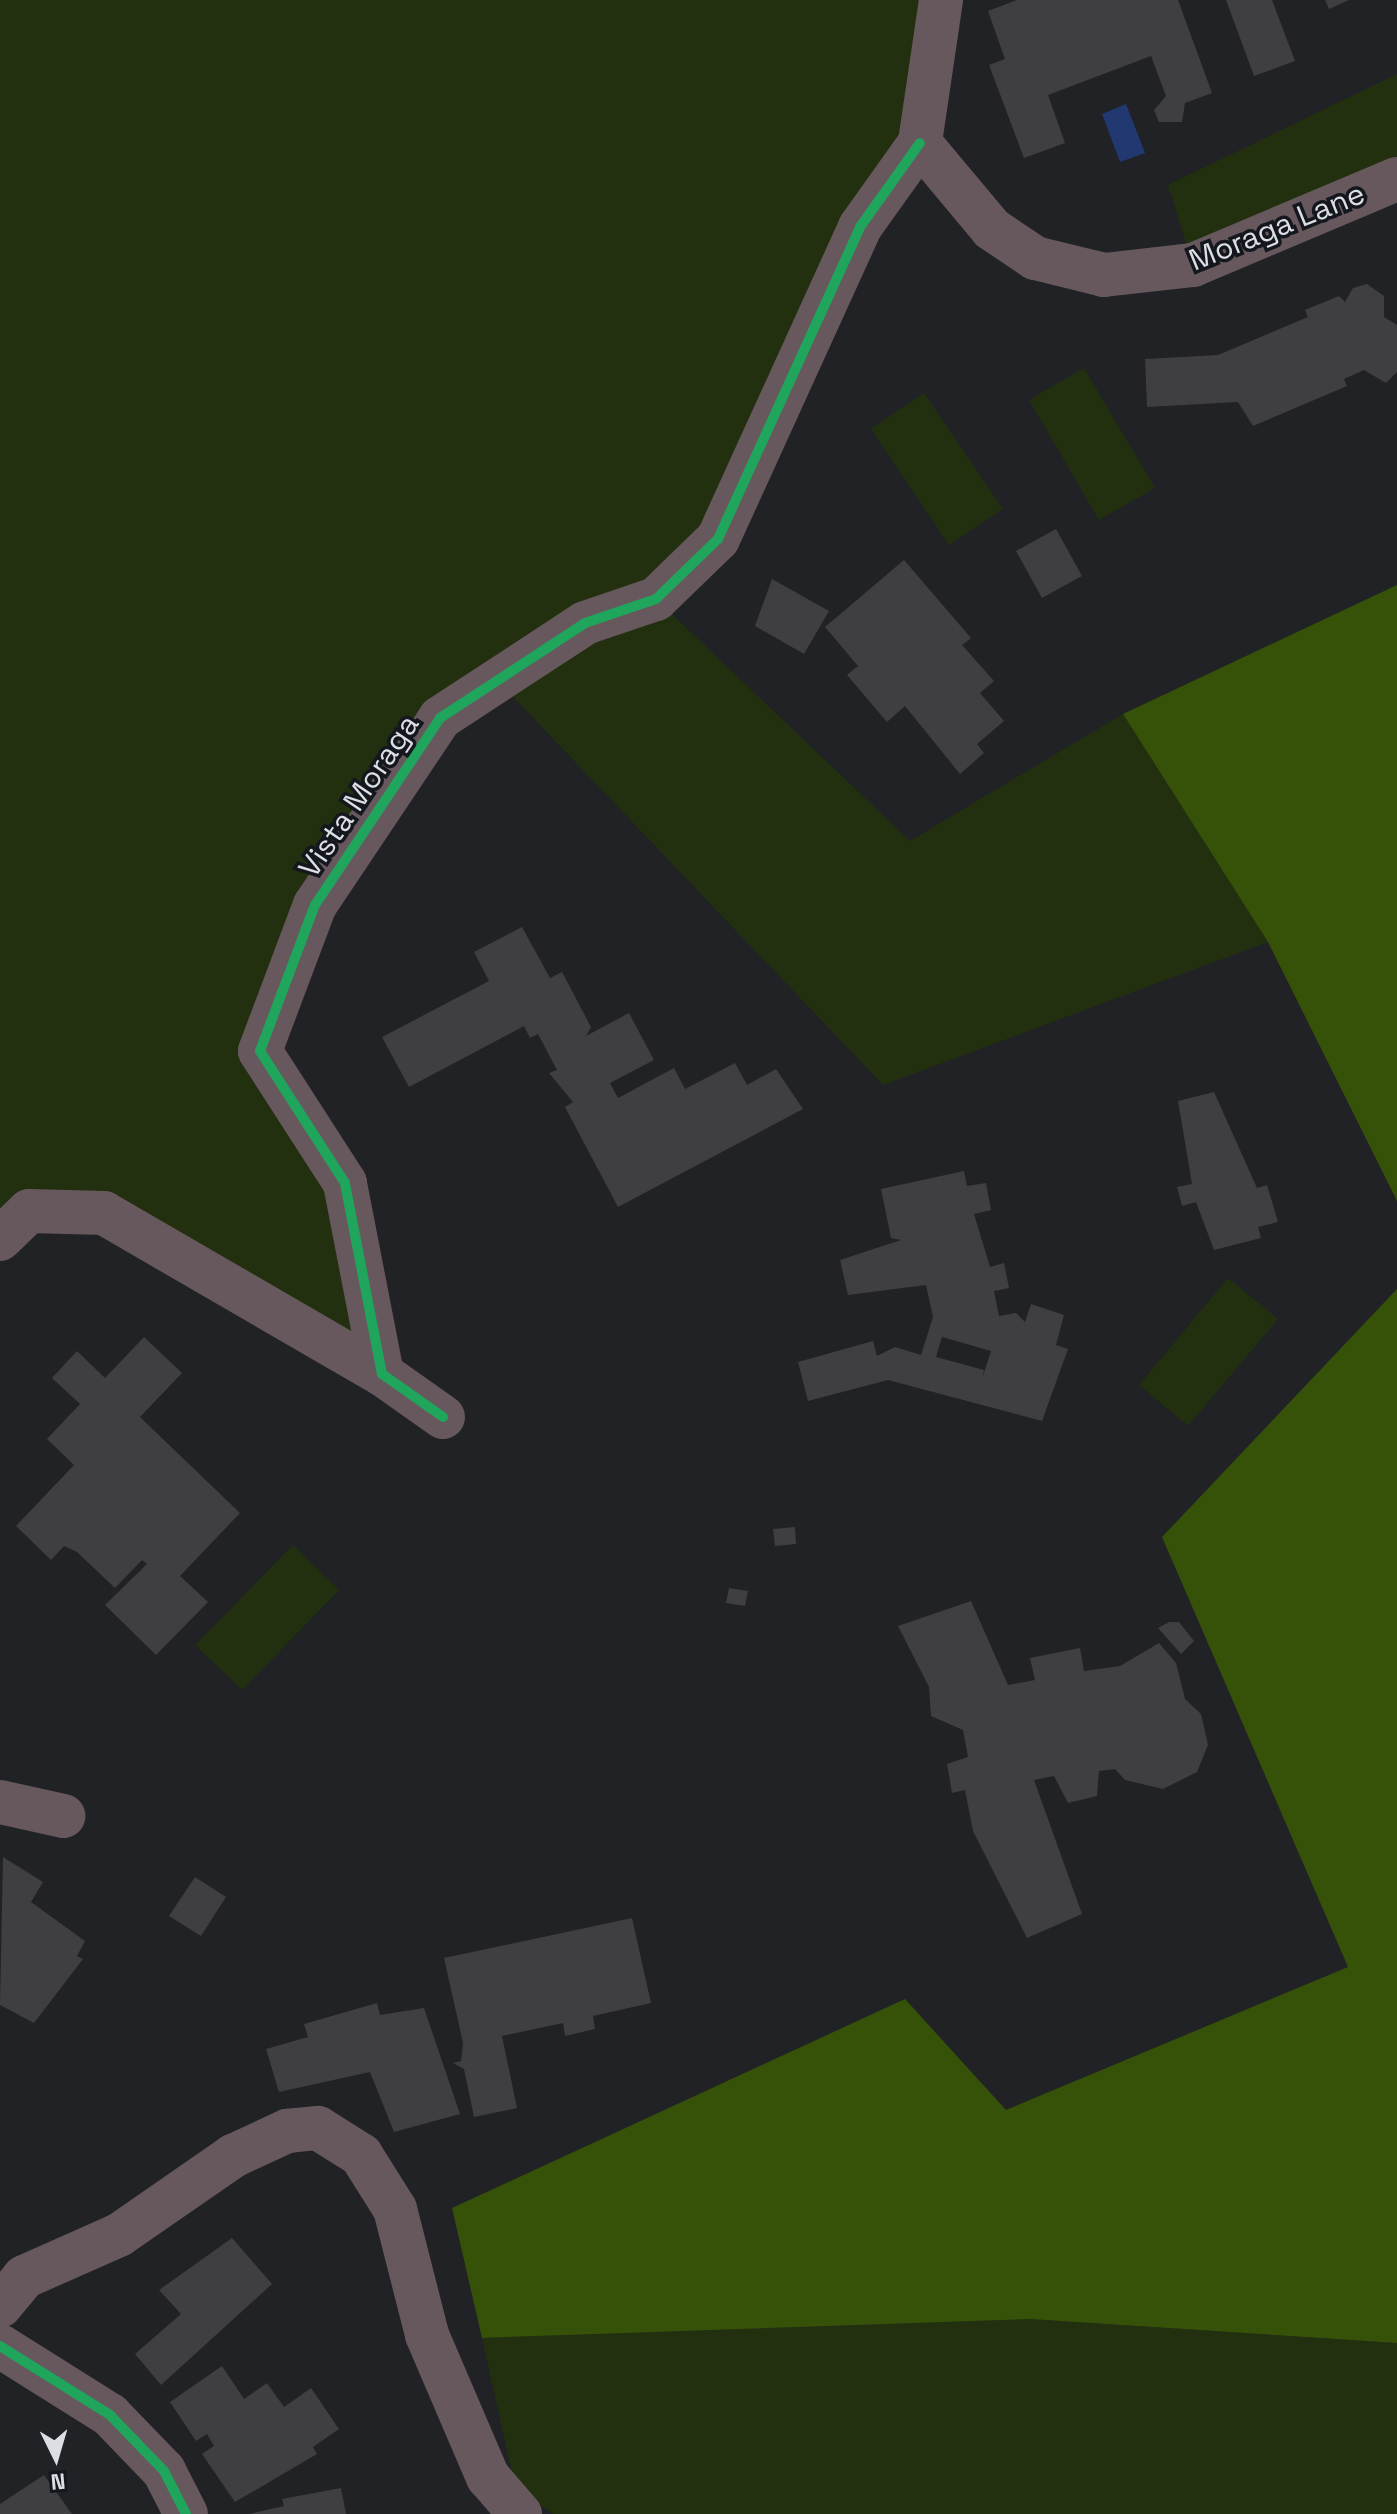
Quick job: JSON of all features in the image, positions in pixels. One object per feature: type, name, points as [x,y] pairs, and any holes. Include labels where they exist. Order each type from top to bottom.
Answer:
[{"type":"street","points":[[920,143],[941,0]]},
{"type":"street","name":"Moraga Lane","points":[[920,143],[992,229],[1035,258],[1104,275],[1193,265],[1397,179]]},
{"type":"street","name":"Vista Moraga","points":[[382,1374],[345,1183],[260,1051],[315,905],[440,718],[585,623],[656,599],[718,539],[860,227],[920,143]]},
{"type":"street","points":[[0,1239],[29,1211],[104,1213],[382,1374],[443,1417]]},
{"type":"street","points":[[0,1802],[63,1816]]},
{"type":"street","points":[[0,2306],[24,2277],[119,2235],[233,2156],[287,2131],[318,2128],[361,2155],[395,2209],[427,2335],[488,2477],[520,2514]]},
{"type":"street","points":[[0,2346],[110,2415],[164,2471],[186,2514]]},
{"type":"green space","points":[[0,0],[941,0],[920,143],[753,472],[656,599],[910,841],[1123,714],[1268,942],[883,1085],[497,680],[440,718],[260,1051],[345,1183],[382,1374],[104,1213],[0,1239]]},
{"type":"green space","points":[[1397,74],[1397,179],[1193,265],[1168,185]]},
{"type":"green space","points":[[1084,368],[1155,488],[1099,520],[1029,400]]},
{"type":"green space","points":[[924,393],[1003,509],[949,545],[871,429]]},
{"type":"green space","points":[[1397,585],[1397,1201],[1268,942],[1123,714]]},
{"type":"green space","points":[[1228,1278],[1278,1319],[1188,1426],[1139,1385]]},
{"type":"green space","points":[[1397,1289],[1397,2343],[1030,2319],[482,2338],[452,2208],[905,1999],[1006,2110],[1348,1967],[1162,1537]]},
{"type":"green space","points":[[293,1545],[339,1590],[242,1690],[195,1645]]},
{"type":"green space","points":[[1030,2319],[1397,2343],[1397,2514],[553,2514],[515,2487],[482,2338]]},
{"type":"water","points":[[1126,104],[1145,153],[1120,162],[1102,114]]},
{"type":"building","points":[[1017,0],[1178,0],[1212,93],[1185,103],[1182,122],[1159,122],[1154,110],[1166,96],[1151,56],[1048,95],[1065,143],[1024,158],[989,65],[1005,59],[988,11]]},
{"type":"building","points":[[1226,0],[1272,0],[1295,61],[1254,76]]},
{"type":"building","points":[[1325,0],[1349,0],[1329,9]]},
{"type":"building","points":[[1367,284],[1384,296],[1384,317],[1397,325],[1397,372],[1386,383],[1364,370],[1344,379],[1347,386],[1253,426],[1238,402],[1147,407],[1145,359],[1218,355],[1308,317],[1305,310],[1339,296],[1345,302],[1353,288]]},
{"type":"building","points":[[1056,529],[1082,576],[1042,598],[1016,551]]},
{"type":"building","points":[[904,560],[971,638],[962,645],[994,681],[980,693],[1004,721],[977,744],[984,753],[960,774],[905,706],[887,722],[847,675],[858,666],[825,627]]},
{"type":"building","points":[[772,579],[829,611],[804,654],[755,626]]},
{"type":"building","points":[[522,927],[550,978],[562,972],[591,1027],[586,1036],[629,1013],[654,1060],[610,1083],[618,1098],[674,1068],[685,1089],[735,1063],[747,1085],[776,1069],[803,1109],[618,1207],[565,1107],[573,1102],[549,1073],[557,1070],[538,1034],[530,1038],[524,1026],[409,1087],[382,1037],[489,981],[474,952]]},
{"type":"building","points":[[1214,1092],[1257,1188],[1267,1185],[1278,1222],[1258,1227],[1261,1238],[1214,1250],[1196,1202],[1182,1206],[1177,1187],[1192,1184],[1178,1101]]},
{"type":"building","points":[[964,1171],[967,1186],[986,1183],[991,1210],[974,1214],[990,1267],[1004,1263],[1009,1288],[994,1291],[999,1316],[1016,1313],[1025,1322],[1031,1304],[1064,1315],[1056,1345],[1068,1349],[1042,1421],[888,1380],[808,1401],[798,1362],[873,1341],[877,1356],[895,1347],[921,1355],[933,1317],[926,1285],[848,1295],[840,1260],[901,1240],[891,1238],[881,1189]],"holes":[[[942,1337],[991,1351],[982,1379],[984,1370],[936,1357]]]},
{"type":"building","points":[[144,1337],[182,1373],[140,1417],[240,1513],[180,1576],[208,1602],[156,1655],[105,1605],[147,1564],[142,1560],[115,1588],[77,1552],[64,1546],[51,1560],[16,1526],[74,1465],[47,1439],[80,1404],[52,1378],[77,1351],[105,1378]]},
{"type":"building","points":[[795,1527],[796,1544],[775,1546],[773,1529]]},
{"type":"building","points":[[729,1588],[748,1591],[745,1606],[726,1603]]},
{"type":"building","points":[[971,1601],[1008,1685],[1035,1680],[1030,1658],[1080,1648],[1084,1671],[1120,1666],[1159,1643],[1176,1663],[1185,1699],[1201,1714],[1208,1745],[1197,1772],[1163,1789],[1125,1780],[1115,1769],[1099,1771],[1097,1796],[1068,1803],[1054,1776],[1034,1780],[1082,1914],[1027,1938],[973,1831],[965,1790],[952,1793],[947,1764],[968,1757],[963,1730],[931,1716],[929,1687],[898,1626]]},
{"type":"building","points":[[1169,1622],[1179,1622],[1194,1641],[1181,1654],[1158,1628]]},
{"type":"building","points":[[3,1857],[43,1882],[31,1902],[85,1941],[77,1956],[83,1959],[34,2023],[0,2005]]},
{"type":"building","points":[[195,1877],[226,1897],[201,1936],[169,1916]]},
{"type":"building","points":[[632,1918],[651,2003],[593,2016],[595,2029],[565,2036],[563,2023],[502,2036],[517,2108],[474,2117],[464,2069],[453,2063],[461,2061],[463,2043],[444,1958]]},
{"type":"building","points":[[377,2003],[380,2015],[424,2008],[460,2114],[394,2132],[370,2072],[279,2092],[266,2049],[308,2037],[304,2024]]},
{"type":"building","points":[[232,2238],[272,2284],[161,2385],[135,2354],[181,2314],[159,2290]]},
{"type":"building","points":[[222,2366],[244,2399],[267,2383],[284,2407],[311,2388],[339,2429],[313,2447],[317,2454],[235,2502],[202,2454],[214,2446],[207,2434],[196,2441],[170,2402]]},
{"type":"building","points":[[44,2475],[72,2514],[0,2514],[0,2504]]},
{"type":"building","points":[[341,2488],[346,2514],[249,2514],[284,2506],[282,2499]]},
{"type":"cycle path","points":[[443,1417],[382,1374],[345,1183],[260,1051],[315,905],[440,718],[585,623],[656,599],[718,539],[860,227],[920,143]]},
{"type":"cycle path","points":[[0,2346],[110,2415],[164,2471],[186,2514]]}]
